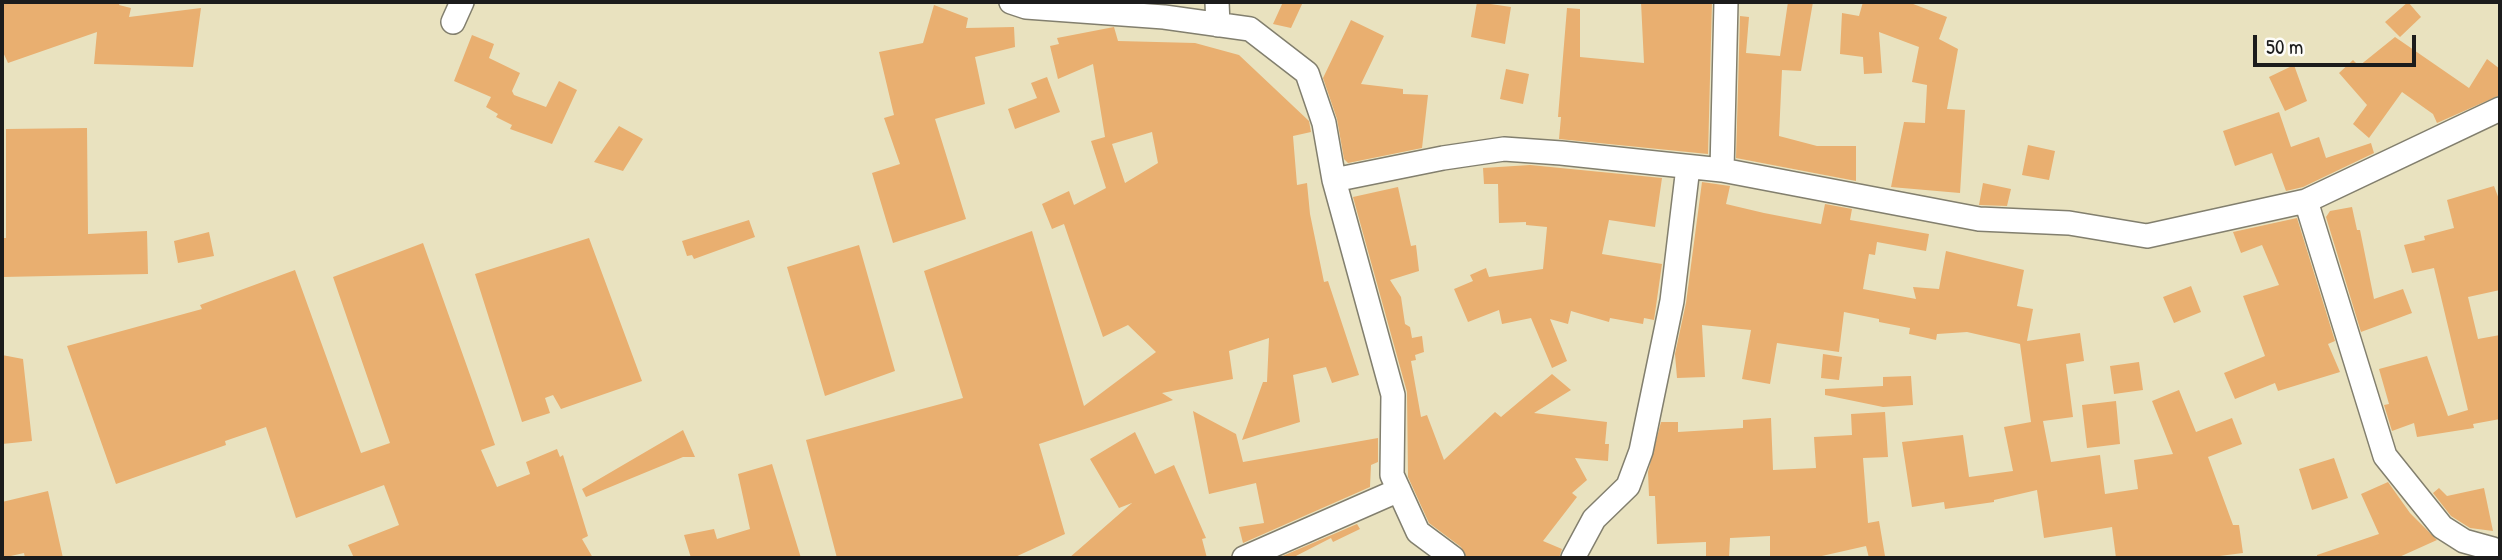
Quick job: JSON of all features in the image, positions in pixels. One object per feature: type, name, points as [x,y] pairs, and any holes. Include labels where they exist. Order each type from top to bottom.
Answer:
[{"type":"street","points":[[1011,2],[1026,7],[1164,17],[1250,29],[1307,73],[1324,123],[1334,180],[1392,396],[1392,475],[1418,532],[1453,558]]},
{"type":"street","points":[[1217,2],[1218,25]]},
{"type":"street","points":[[1722,170],[1726,2]]},
{"type":"street","points":[[1334,180],[1504,149],[1722,170],[1979,219],[2069,223],[2147,236],[2306,201],[2500,110]]},
{"type":"street","points":[[1573,558],[1594,519],[1628,486],[1641,451],[1664,350],[1688,167]]},
{"type":"street","points":[[2306,201],[2385,456],[2442,527],[2464,541],[2493,548],[2500,555]]},
{"type":"street","points":[[1244,558],[1399,490]]},
{"type":"building","points":[[2,2],[120,2],[119,5],[131,8],[129,17],[201,8],[193,67],[94,64],[97,32],[8,63],[2,50]]},
{"type":"building","points":[[1283,2],[1303,2],[1291,28],[1273,24]]},
{"type":"building","points":[[1477,2],[1511,7],[1505,44],[1471,37]]},
{"type":"building","points":[[1641,2],[1712,2],[1708,154],[1559,139],[1561,117],[1558,117],[1567,8],[1580,9],[1580,57],[1644,63]]},
{"type":"building","points":[[1788,2],[1813,2],[1801,71],[1782,70],[1779,136],[1817,146],[1856,146],[1856,181],[1736,158],[1740,16],[1749,17],[1746,53],[1780,56]]},
{"type":"building","points":[[1863,2],[1908,2],[1947,17],[1939,39],[1958,49],[1947,109],[1965,110],[1960,193],[1891,187],[1904,122],[1925,123],[1927,85],[1912,82],[1919,47],[1879,32],[1882,73],[1864,74],[1863,57],[1840,54],[1842,13],[1859,16]]},
{"type":"building","points":[[2408,2],[2421,17],[2400,37],[2385,22]]},
{"type":"building","points":[[934,5],[968,18],[966,28],[1014,27],[1015,47],[975,57],[985,104],[935,119],[966,219],[893,243],[872,173],[900,164],[884,118],[894,115],[879,52],[923,43]]},
{"type":"building","points":[[1351,20],[1384,36],[1361,84],[1403,89],[1403,94],[1428,95],[1422,148],[1348,163],[1344,159],[1337,119],[1323,78]]},
{"type":"building","points":[[1114,27],[1118,41],[1195,43],[1239,55],[1309,121],[1311,132],[1293,136],[1297,185],[1307,183],[1310,214],[1324,282],[1328,281],[1359,375],[1332,383],[1326,367],[1293,375],[1300,422],[1242,440],[1263,382],[1267,382],[1269,338],[1229,351],[1233,379],[1162,393],[1173,400],[1039,444],[1065,534],[1013,558],[837,558],[806,440],[963,398],[924,271],[1032,231],[1084,406],[1156,352],[1128,325],[1103,337],[1064,224],[1052,229],[1042,204],[1069,191],[1074,205],[1106,188],[1091,141],[1105,137],[1093,64],[1058,79],[1050,46],[1059,44],[1057,38]],"holes":[[[1152,132],[1158,163],[1125,183],[1112,144]]]},
{"type":"building","points":[[472,35],[494,44],[489,58],[520,73],[512,91],[514,95],[546,107],[559,81],[577,90],[552,144],[510,129],[512,125],[496,117],[498,114],[486,107],[491,97],[454,81]]},
{"type":"building","points":[[2395,37],[2469,88],[2487,59],[2500,69],[2500,95],[2437,123],[2433,114],[2402,92],[2369,138],[2353,124],[2367,105],[2339,73],[2353,60],[2359,66]]},
{"type":"building","points":[[2294,65],[2307,101],[2285,111],[2269,77]]},
{"type":"building","points":[[1506,69],[1529,74],[1523,104],[1500,99]]},
{"type":"building","points":[[1047,77],[1060,112],[1015,129],[1008,109],[1037,98],[1031,83]]},
{"type":"building","points":[[2279,112],[2291,147],[2319,137],[2326,158],[2371,143],[2374,153],[2303,187],[2286,191],[2272,153],[2235,166],[2223,131]]},
{"type":"building","points":[[619,126],[643,139],[623,171],[594,162]]},
{"type":"building","points":[[87,128],[88,234],[147,231],[148,274],[2,277],[2,238],[6,238],[6,129]]},
{"type":"building","points":[[2028,145],[2055,151],[2049,180],[2022,175]]},
{"type":"building","points":[[1530,165],[1662,178],[1655,227],[1609,220],[1602,254],[1662,264],[1654,320],[1644,318],[1643,324],[1610,318],[1609,322],[1571,311],[1568,324],[1550,319],[1567,361],[1552,368],[1531,318],[1502,324],[1499,310],[1468,322],[1454,289],[1473,281],[1470,275],[1486,268],[1489,277],[1543,269],[1547,227],[1526,225],[1526,222],[1499,223],[1498,184],[1484,184],[1483,168]]},
{"type":"building","points":[[1702,182],[1730,186],[1726,204],[1764,213],[1821,224],[1825,204],[1852,209],[1850,220],[1929,234],[1926,251],[1877,242],[1875,255],[1869,254],[1863,289],[1916,299],[1913,287],[1939,289],[1946,251],[2024,270],[2017,306],[2033,309],[2027,341],[2080,333],[2084,361],[2066,364],[2073,417],[2043,421],[2051,462],[2100,455],[2105,494],[2138,489],[2134,460],[2173,454],[2152,401],[2179,390],[2196,432],[2232,418],[2242,444],[2208,457],[2233,525],[2239,525],[2243,553],[2204,558],[2116,558],[2112,527],[2044,538],[2037,490],[1994,502],[1945,509],[1944,502],[1912,507],[1902,442],[1963,435],[1969,477],[2013,471],[2004,427],[2031,422],[2020,344],[1967,332],[1937,334],[1936,340],[1909,334],[1910,328],[1844,312],[1839,352],[1777,343],[1770,384],[1742,379],[1751,330],[1702,325],[1705,377],[1677,378],[1675,354],[1686,303]]},
{"type":"building","points":[[1983,183],[2011,189],[2007,206],[1979,205]]},
{"type":"building","points":[[2494,186],[2500,202],[2500,290],[2468,297],[2478,339],[2500,335],[2500,419],[2473,424],[2474,428],[2417,437],[2414,423],[2392,431],[2384,405],[2389,404],[2379,369],[2427,356],[2448,416],[2468,410],[2434,268],[2412,273],[2404,245],[2454,228],[2447,200]]},
{"type":"building","points":[[1398,187],[1411,246],[1416,245],[1419,271],[1390,280],[1401,297],[1405,324],[1410,327],[1412,338],[1422,336],[1424,352],[1415,355],[1416,360],[1411,361],[1421,417],[1427,415],[1444,460],[1495,412],[1501,417],[1552,374],[1571,390],[1534,413],[1607,422],[1605,444],[1609,444],[1608,461],[1575,458],[1587,480],[1572,493],[1577,497],[1543,541],[1562,549],[1559,558],[1467,558],[1461,547],[1429,523],[1408,477],[1407,392],[1353,197]]},
{"type":"building","points":[[2352,207],[2357,230],[2360,230],[2374,299],[2403,289],[2412,313],[2361,332],[2326,217],[2330,211]]},
{"type":"building","points":[[2297,218],[2335,341],[2328,344],[2340,372],[2278,391],[2275,383],[2235,399],[2224,373],[2265,356],[2243,296],[2279,285],[2262,245],[2241,253],[2233,232]]},
{"type":"building","points":[[749,220],[755,237],[694,259],[692,255],[687,256],[682,241]]},
{"type":"building","points":[[209,232],[214,256],[178,263],[174,241]]},
{"type":"building","points":[[589,238],[642,381],[561,409],[553,395],[545,398],[550,413],[522,422],[475,274]]},
{"type":"building","points":[[423,243],[495,445],[481,450],[497,487],[530,474],[526,462],[557,449],[560,457],[563,455],[588,536],[582,539],[593,558],[354,558],[348,545],[399,525],[384,485],[296,518],[266,427],[225,441],[226,445],[116,484],[67,346],[202,309],[200,305],[295,270],[361,453],[390,443],[333,277]]},
{"type":"building","points":[[859,245],[895,371],[825,396],[787,267]]},
{"type":"building","points":[[2191,286],[2201,312],[2174,323],[2163,297]]},
{"type":"building","points":[[1823,354],[1842,357],[1839,380],[1821,378]]},
{"type":"building","points":[[2,355],[23,359],[32,441],[2,444]]},
{"type":"building","points":[[2139,362],[2143,390],[2114,394],[2110,366]]},
{"type":"building","points":[[1911,376],[1913,405],[1883,407],[1825,395],[1825,389],[1883,386],[1883,377]]},
{"type":"building","points":[[2116,401],[2120,444],[2087,448],[2082,405]]},
{"type":"building","points":[[1193,411],[1236,434],[1243,462],[1378,438],[1378,462],[1371,465],[1370,487],[1243,543],[1239,527],[1264,523],[1256,483],[1209,494]]},
{"type":"building","points":[[1885,412],[1888,457],[1863,458],[1868,523],[1879,521],[1885,556],[1869,558],[1866,546],[1813,558],[1770,556],[1770,536],[1730,538],[1729,558],[1706,558],[1706,542],[1657,544],[1655,496],[1649,496],[1648,472],[1661,422],[1678,422],[1678,432],[1743,428],[1743,420],[1771,418],[1773,470],[1816,468],[1814,437],[1852,435],[1851,414]]},
{"type":"building","points":[[683,430],[695,457],[683,457],[586,497],[582,489]]},
{"type":"building","points":[[1135,432],[1155,474],[1174,465],[1206,538],[1202,539],[1207,558],[1069,558],[1132,503],[1119,508],[1090,459]]},
{"type":"building","points":[[2334,458],[2348,498],[2312,510],[2299,469]]},
{"type":"building","points":[[772,464],[801,558],[691,558],[684,535],[714,529],[717,539],[750,529],[738,474]]},
{"type":"building","points":[[2388,482],[2410,513],[2437,540],[2397,558],[2317,558],[2317,555],[2379,534],[2361,494]]},
{"type":"building","points":[[2439,488],[2447,496],[2484,488],[2493,531],[2470,528],[2451,516],[2433,493]]},
{"type":"building","points":[[48,491],[63,558],[25,558],[24,553],[2,558],[2,502]]},
{"type":"building","points":[[1357,524],[1360,529],[1333,542],[1331,538],[1292,558],[1278,558]]}]
